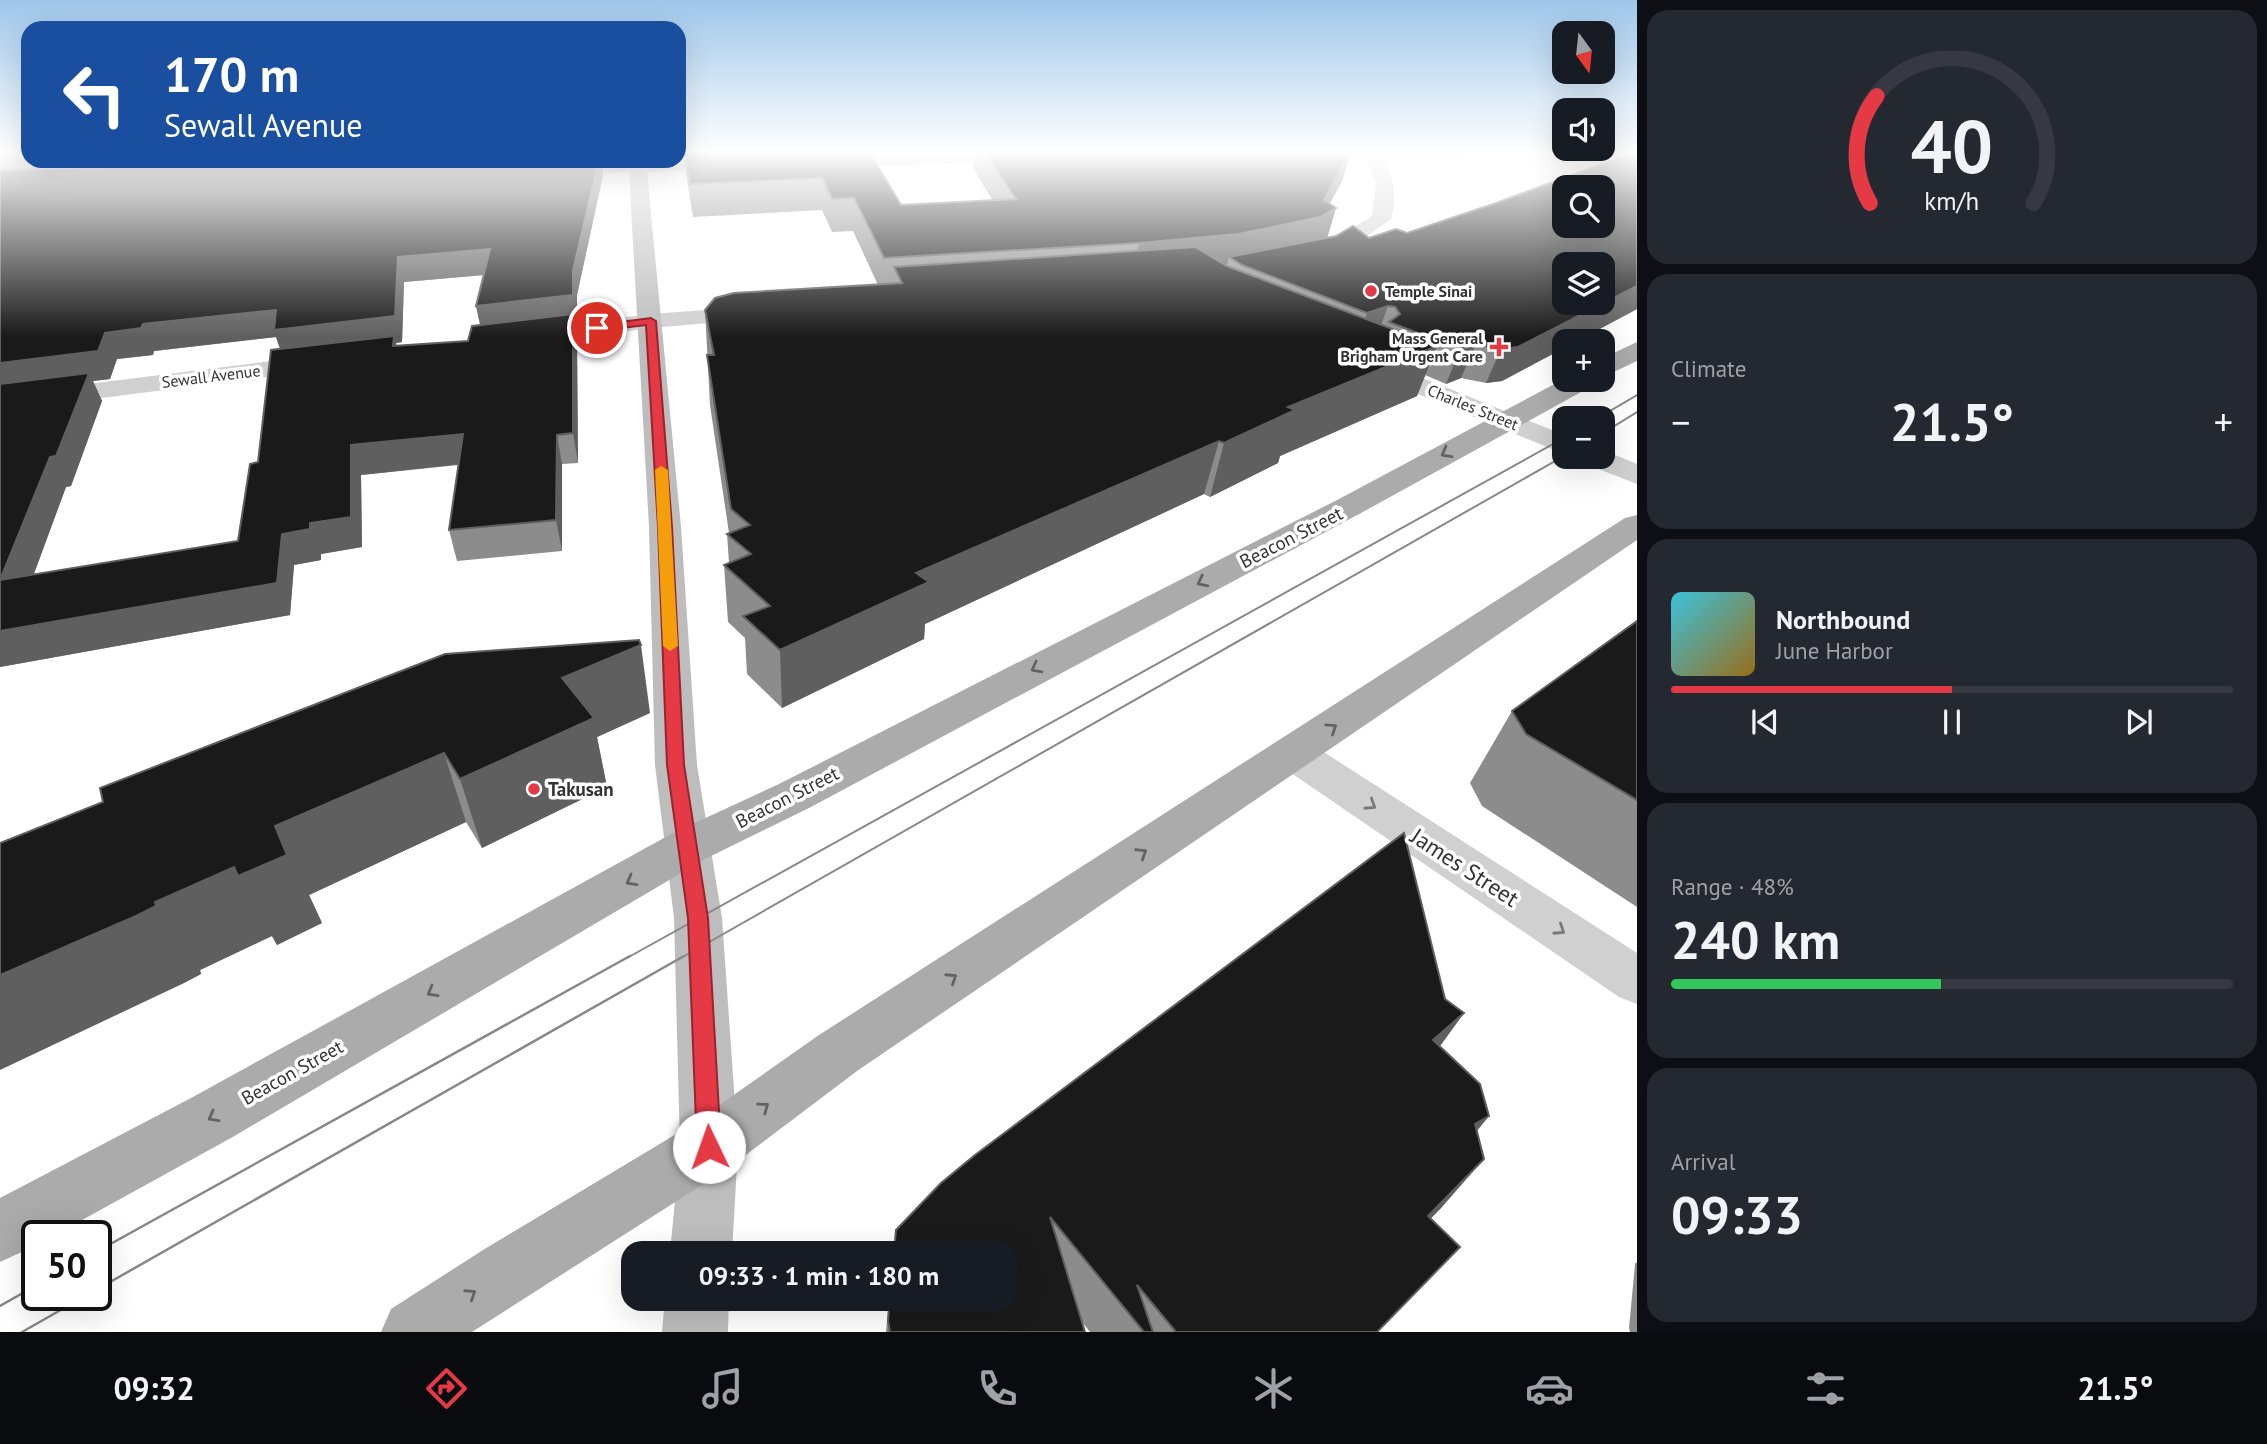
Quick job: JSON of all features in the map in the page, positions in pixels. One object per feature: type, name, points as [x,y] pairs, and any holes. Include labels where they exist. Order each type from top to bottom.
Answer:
[{"type":"main road","points":[[641,213],[665,527],[676,765],[698,918],[709,1147],[702,1241]]},
{"type":"main road","points":[[1615,362],[1637,350]]},
{"type":"main road","name":"Beacon Street","points":[[0,1231],[211,1118],[689,846],[794,796],[1350,506],[1561,392]]},
{"type":"main road","points":[[414,1332],[505,1272],[709,1147],[838,1053],[1637,525]]},
{"type":"main road","points":[[695,1332],[696,1311]]},
{"type":"street","points":[[1295,266],[1334,251],[1381,219],[1383,213]]},
{"type":"street","points":[[501,340],[651,321],[786,311]]},
{"type":"street","name":"Charles Street","points":[[1352,357],[1552,440]]},
{"type":"street","name":"Sewall Avenue","points":[[0,403],[339,360]]},
{"type":"street","points":[[1615,466],[1637,475]]},
{"type":"street","name":"James Street","points":[[1293,753],[1637,981]]},
{"type":"building","points":[[0,213],[587,213],[573,270],[573,295],[476,306],[490,249],[398,257],[395,316],[274,330],[276,310],[143,324],[141,328],[105,333],[98,351],[0,363]]},
{"type":"building","points":[[862,213],[1327,213],[1320,217],[1239,234],[1139,243],[884,258]]},
{"type":"building","points":[[1466,213],[1552,213],[1552,238],[1615,238],[1615,213],[1637,213],[1637,286],[1615,297],[1615,252],[1552,252],[1552,315],[1580,315],[1518,347],[1501,349],[1476,344],[1460,349],[1389,322],[1400,314],[1395,307],[1388,306],[1367,313],[1242,265],[1229,257],[1336,236],[1353,226],[1369,238],[1396,229],[1407,233]]},
{"type":"building","points":[[1195,247],[1227,266],[1437,346],[1288,407],[1295,410],[1224,443],[1219,441],[916,573],[929,582],[780,650],[743,616],[770,606],[724,565],[751,554],[727,534],[750,525],[731,509],[707,355],[714,355],[705,310],[715,298],[734,293],[902,283],[894,267]]},
{"type":"building","points":[[573,314],[573,433],[557,435],[556,520],[449,530],[463,434],[351,445],[351,517],[310,523],[310,529],[282,534],[277,583],[0,631],[0,580],[238,541],[250,464],[258,462],[271,350],[394,336],[393,346],[468,341],[472,326]]},
{"type":"building","points":[[89,373],[56,456],[50,457],[0,580],[0,384]]},
{"type":"building","points":[[1637,621],[1637,800],[1526,734],[1512,711]]},
{"type":"building","points":[[639,640],[641,645],[562,678],[594,718],[460,779],[444,753],[275,826],[287,855],[238,876],[234,867],[155,902],[156,906],[136,916],[0,975],[0,843],[103,802],[100,788],[445,654]]},
{"type":"building","points":[[1404,833],[1445,999],[1464,1013],[1433,1040],[1480,1084],[1489,1116],[1475,1124],[1484,1159],[1428,1216],[1460,1247],[1377,1332],[1176,1332],[1137,1285],[1153,1332],[1144,1332],[1050,1217],[1085,1332],[890,1332],[889,1311],[1017,1311],[1017,1241],[895,1241],[896,1230],[941,1183]]},
{"type":"tram line","points":[[1615,408],[1637,395]]},
{"type":"tram line","points":[[1615,426],[1637,412]]},
{"type":"tram line","points":[[627,958],[1552,445]]},
{"type":"tram line","points":[[681,958],[1552,463]]},
{"type":"tram line","points":[[112,1243],[630,956]]},
{"type":"tram line","points":[[112,1281],[684,956]]},
{"type":"tram line","points":[[0,1306],[21,1294]]},
{"type":"tram line","points":[[22,1332],[59,1311]]},
{"type":"slow traffic","points":[[661,470],[670,646]]},
{"type":"place","name":"Temple Sinai","points":[[1371,291]]},
{"type":"place","name":"Mass General Brigham Urgent Care","points":[[1499,347]]},
{"type":"place","name":"Takusan","points":[[534,789]]},
{"type":"route","points":[[597,328],[651,321],[665,527],[676,765],[698,918],[709,1147]]}]
